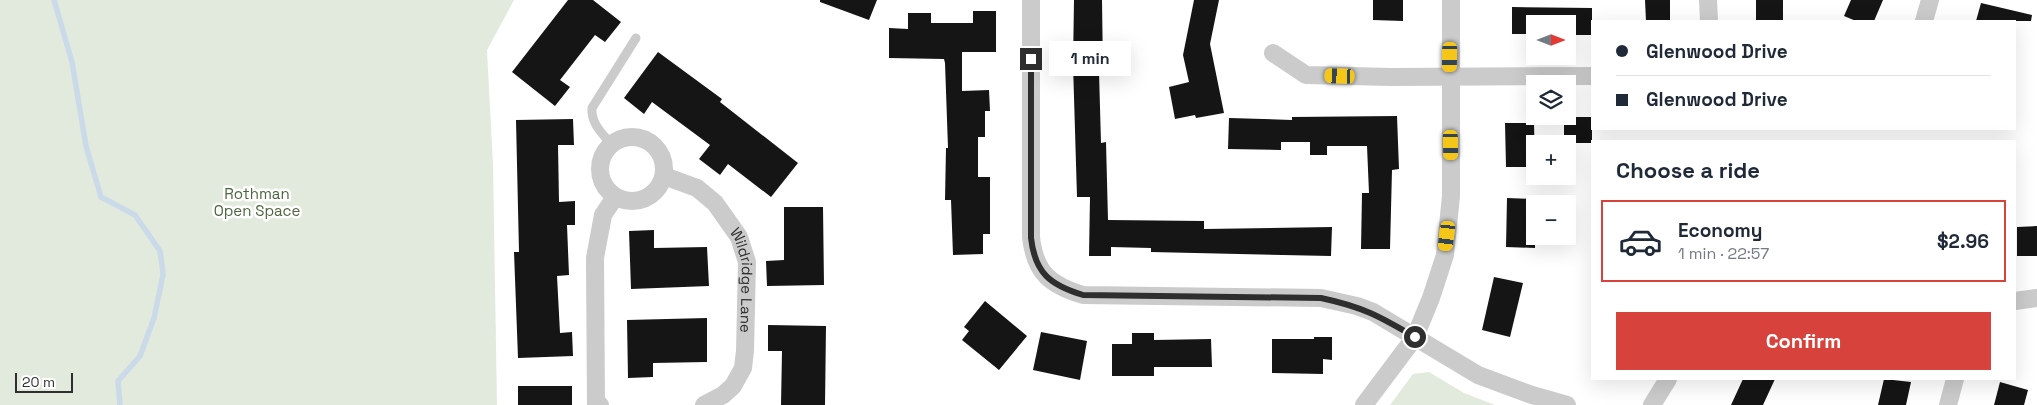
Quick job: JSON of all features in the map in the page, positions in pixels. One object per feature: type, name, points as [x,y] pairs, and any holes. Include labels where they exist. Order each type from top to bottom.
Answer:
[{"type":"street","points":[[1031,0],[1031,238],[1033,253],[1043,275],[1061,289],[1083,295],[1321,298],[1357,306],[1374,312],[1478,374],[1532,395],[1566,405]]},
{"type":"street","points":[[1364,405],[1415,337],[1431,298],[1445,255],[1451,196],[1451,0]]},
{"type":"street","points":[[1708,0],[1708,20]]},
{"type":"street","points":[[1924,20],[1930,0]]},
{"type":"street","points":[[1273,53],[1306,75],[1591,76]]},
{"type":"street","points":[[626,137],[642,138],[655,147],[663,160],[664,176],[657,190],[645,199],[629,202],[614,197],[604,186],[599,171],[602,155],[611,144],[626,137]]},
{"type":"street","name":"Wildridge Lane","points":[[664,176],[696,188],[715,203],[739,238],[747,262],[746,350],[742,368],[733,386],[723,395],[704,405]]},
{"type":"street","points":[[600,405],[596,405],[595,258],[603,216],[614,197]]},
{"type":"street","points":[[2016,300],[2037,298]]},
{"type":"street","points":[[1652,405],[1667,380]]},
{"type":"street","points":[[1948,405],[1955,380]]},
{"type":"lane","points":[[611,144],[595,125],[592,117],[592,108],[636,38]]},
{"type":"green space","name":"Rothman Open Space","points":[[0,0],[514,0],[487,50],[493,165],[497,405],[0,405]]},
{"type":"green space","points":[[1429,372],[1464,393],[1495,405],[1390,405],[1413,374]]},
{"type":"building","points":[[568,0],[593,0],[621,22],[605,42],[595,35],[560,80],[570,87],[555,106],[512,72]]},
{"type":"building","points":[[820,0],[877,0],[869,20],[820,2]]},
{"type":"building","points":[[1074,0],[1102,0],[1103,72],[1099,72],[1101,143],[1106,142],[1108,220],[1204,221],[1204,229],[1332,227],[1331,256],[1151,252],[1151,248],[1111,247],[1111,256],[1089,256],[1090,197],[1077,197],[1073,64]]},
{"type":"building","points":[[1194,0],[1219,0],[1210,44],[1224,113],[1196,118],[1195,115],[1175,119],[1169,87],[1189,82],[1183,55]]},
{"type":"building","points":[[1373,0],[1403,0],[1403,21],[1373,20]]},
{"type":"building","points":[[1645,0],[1670,0],[1670,20],[1646,20]]},
{"type":"building","points":[[1756,0],[1783,0],[1783,20],[1756,20]]},
{"type":"building","points":[[1851,0],[1883,0],[1874,20],[1854,20],[1844,16]]},
{"type":"building","points":[[1981,3],[2032,15],[2031,21],[1976,20]]},
{"type":"building","points":[[1512,7],[1592,8],[1591,35],[1576,35],[1576,15],[1526,15],[1526,34],[1512,34]]},
{"type":"building","points":[[973,11],[996,11],[996,52],[962,52],[962,91],[989,90],[990,111],[985,111],[985,137],[978,137],[978,177],[990,177],[990,234],[983,234],[983,254],[953,255],[951,200],[945,200],[946,148],[948,148],[944,59],[889,58],[889,28],[908,29],[908,13],[931,13],[931,23],[973,23]]},
{"type":"building","points":[[658,52],[722,99],[720,102],[798,163],[771,197],[728,164],[720,175],[699,159],[710,145],[652,102],[644,114],[624,98]]},
{"type":"building","points":[[1397,116],[1399,169],[1392,170],[1390,249],[1361,249],[1362,193],[1369,193],[1367,146],[1327,146],[1327,155],[1310,155],[1310,142],[1281,142],[1281,150],[1228,149],[1229,118],[1292,120],[1292,117]]},
{"type":"building","points":[[1576,117],[1591,117],[1591,143],[1576,143],[1576,135],[1564,135],[1564,125],[1576,125]]},
{"type":"building","points":[[573,119],[574,145],[558,145],[559,202],[575,201],[575,225],[567,225],[569,275],[557,276],[560,333],[572,332],[573,356],[518,358],[514,252],[519,252],[516,120]]},
{"type":"building","points":[[1505,123],[1534,125],[1534,135],[1526,135],[1526,167],[1506,167]]},
{"type":"building","points":[[1507,198],[1526,199],[1526,245],[1535,245],[1535,248],[1506,247]]},
{"type":"building","points":[[784,207],[823,207],[824,285],[767,286],[766,261],[784,260]]},
{"type":"building","points":[[2037,226],[2037,256],[2017,256],[2017,227]]},
{"type":"building","points":[[654,230],[654,248],[707,247],[709,286],[631,289],[629,231]]},
{"type":"building","points":[[1494,277],[1523,283],[1510,337],[1482,330]]},
{"type":"building","points":[[985,301],[1027,336],[999,370],[962,340],[969,331],[964,327]]},
{"type":"building","points":[[707,318],[707,362],[653,363],[653,377],[628,378],[627,320]]},
{"type":"building","points":[[768,325],[826,326],[825,405],[781,405],[782,351],[768,351]]},
{"type":"building","points":[[1041,332],[1087,341],[1080,380],[1033,370]]},
{"type":"building","points":[[1132,333],[1154,333],[1154,340],[1211,339],[1212,367],[1154,367],[1154,376],[1112,376],[1112,344],[1132,344]]},
{"type":"building","points":[[1314,337],[1332,337],[1332,360],[1323,359],[1323,374],[1272,373],[1272,339],[1314,339]]},
{"type":"building","points":[[1743,380],[1775,380],[1763,405],[1731,405]]},
{"type":"building","points":[[1884,380],[1911,382],[1906,405],[1878,405]]},
{"type":"building","points":[[2000,382],[2028,390],[2024,405],[1994,405]]},
{"type":"building","points":[[518,386],[572,386],[572,405],[518,405]]},
{"type":"waterway","points":[[54,0],[72,62],[86,146],[101,197],[135,215],[160,251],[163,275],[154,318],[140,356],[118,381],[120,405]]},
{"type":"route","points":[[1031,59],[1031,238],[1033,253],[1043,275],[1061,289],[1083,295],[1321,298],[1374,312],[1415,337]]}]
